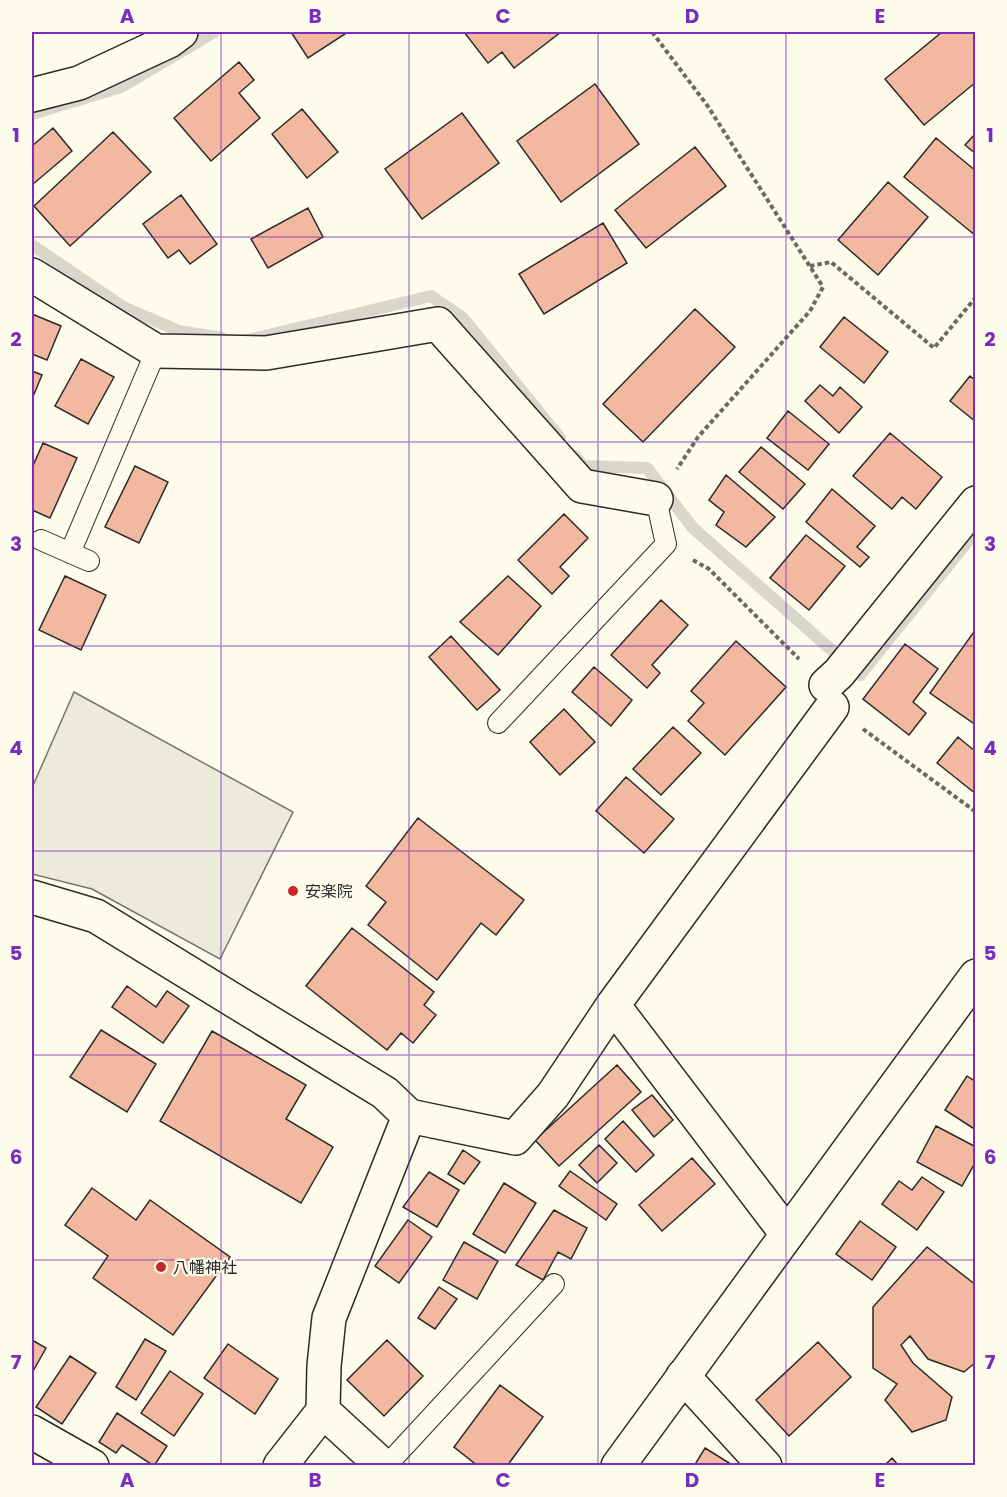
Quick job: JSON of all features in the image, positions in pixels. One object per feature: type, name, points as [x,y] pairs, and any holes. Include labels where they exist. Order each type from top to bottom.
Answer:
[{"type":"street","points":[[32,95],[79,82],[169,40],[181,32]]},
{"type":"street","points":[[32,275],[156,351],[266,353],[438,324],[582,486],[665,487]]},
{"type":"street","points":[[32,897],[96,916],[385,1093],[409,1116],[515,1138],[553,1095],[612,1005],[839,679],[975,503]]},
{"type":"street","points":[[618,1466],[975,976]]},
{"type":"street","points":[[612,1005],[787,1234]]},
{"type":"street","points":[[280,1466],[323,1411],[324,1366],[329,1318],[409,1116]]},
{"type":"street","points":[[683,1376],[765,1466]]},
{"type":"street","points":[[323,1411],[384,1466]]},
{"type":"street","points":[[32,1432],[92,1466]]},
{"type":"lane","points":[[70,553],[156,351]]},
{"type":"lane","points":[[498,723],[666,544],[665,487]]},
{"type":"lane","points":[[41,540],[89,561]]},
{"type":"lane","points":[[384,1466],[554,1284]]},
{"type":"path","points":[[652,32],[707,105],[824,287],[810,311],[699,437],[665,487]]},
{"type":"path","points":[[810,266],[831,262],[934,348],[975,297]]},
{"type":"path","points":[[666,544],[709,569],[839,679],[975,813]]},
{"type":"shaded area","points":[[74,692],[293,812],[220,959],[92,889],[32,874],[32,788]]},
{"type":"building","points":[[291,32],[348,32],[308,58]]},
{"type":"building","points":[[464,32],[561,32],[514,68],[502,52],[488,63]]},
{"type":"building","points":[[942,32],[976,32],[976,82],[924,125],[885,79]]},
{"type":"building","points":[[239,62],[254,80],[239,93],[260,118],[211,161],[174,118]]},
{"type":"building","points":[[595,84],[639,144],[561,202],[517,141]]},
{"type":"building","points":[[302,109],[338,152],[307,178],[272,134]]},
{"type":"building","points":[[462,113],[499,163],[422,219],[385,169]]},
{"type":"building","points":[[53,128],[72,151],[32,185],[32,146]]},
{"type":"building","points":[[113,132],[151,172],[70,246],[34,206]]},
{"type":"building","points":[[976,133],[976,154],[965,145]]},
{"type":"building","points":[[936,138],[976,171],[976,236],[904,177]]},
{"type":"building","points":[[695,147],[726,186],[646,248],[615,210]]},
{"type":"building","points":[[888,182],[928,217],[878,275],[838,240]]},
{"type":"building","points":[[181,195],[217,244],[190,264],[179,250],[168,258],[143,224]]},
{"type":"building","points":[[308,208],[323,237],[268,268],[251,239]]},
{"type":"building","points":[[603,223],[627,263],[544,314],[519,274]]},
{"type":"building","points":[[695,309],[735,347],[643,442],[603,404]]},
{"type":"building","points":[[32,314],[61,326],[47,360],[32,354]]},
{"type":"building","points":[[844,317],[888,352],[864,383],[820,347]]},
{"type":"building","points":[[81,359],[114,377],[88,424],[55,406]]},
{"type":"building","points":[[32,371],[42,375],[32,399]]},
{"type":"building","points":[[970,376],[976,381],[976,422],[950,401]]},
{"type":"building","points":[[820,385],[833,396],[840,387],[862,407],[839,433],[805,401]]},
{"type":"building","points":[[788,411],[829,444],[808,470],[767,438]]},
{"type":"building","points":[[890,433],[942,477],[916,509],[902,497],[892,509],[853,476]]},
{"type":"building","points":[[43,443],[77,458],[50,518],[32,510],[32,468]]},
{"type":"building","points":[[761,447],[805,484],[783,509],[739,472]]},
{"type":"building","points":[[135,466],[168,482],[139,543],[105,527]]},
{"type":"building","points":[[726,475],[775,517],[746,547],[716,525],[724,512],[709,500]]},
{"type":"building","points":[[832,489],[875,526],[857,547],[869,557],[860,567],[806,522]]},
{"type":"building","points":[[564,514],[588,538],[560,567],[569,576],[552,594],[518,560]]},
{"type":"building","points":[[806,535],[845,566],[809,610],[770,578]]},
{"type":"building","points":[[65,576],[106,595],[81,650],[39,630]]},
{"type":"building","points":[[508,576],[541,606],[498,655],[460,622]]},
{"type":"building","points":[[661,600],[688,625],[652,665],[660,673],[647,688],[611,655]]},
{"type":"building","points":[[976,629],[976,725],[930,693]]},
{"type":"building","points":[[451,636],[500,690],[477,710],[429,657]]},
{"type":"building","points":[[736,641],[786,687],[725,755],[688,721],[704,703],[691,691]]},
{"type":"building","points":[[905,644],[938,669],[913,702],[926,713],[909,735],[863,699]]},
{"type":"building","points":[[594,667],[632,700],[611,726],[572,692]]},
{"type":"building","points":[[564,709],[595,742],[560,775],[530,742]]},
{"type":"building","points":[[673,727],[701,753],[661,795],[633,769]]},
{"type":"building","points":[[958,737],[976,752],[976,794],[937,763]]},
{"type":"building","points":[[626,777],[674,819],[644,853],[596,811]]},
{"type":"building","points":[[418,818],[524,900],[496,935],[481,923],[437,980],[368,925],[386,902],[366,886]]},
{"type":"building","points":[[352,928],[434,992],[424,1005],[436,1015],[413,1043],[401,1033],[387,1050],[306,986]]},
{"type":"building","points":[[127,986],[156,1007],[167,991],[189,1006],[163,1043],[112,1007]]},
{"type":"building","points":[[101,1030],[156,1064],[127,1112],[70,1077]]},
{"type":"building","points":[[212,1031],[306,1085],[286,1119],[333,1147],[301,1203],[160,1121]]},
{"type":"building","points":[[617,1065],[641,1092],[559,1166],[535,1140]]},
{"type":"building","points":[[967,1076],[976,1082],[976,1130],[945,1110]]},
{"type":"building","points":[[652,1095],[673,1120],[654,1137],[632,1110]]},
{"type":"building","points":[[623,1121],[654,1155],[636,1172],[605,1139]]},
{"type":"building","points":[[936,1126],[976,1147],[976,1161],[962,1186],[917,1162]]},
{"type":"building","points":[[599,1145],[617,1163],[597,1183],[579,1165]]},
{"type":"building","points":[[463,1150],[480,1162],[464,1184],[448,1174]]},
{"type":"building","points":[[692,1158],[715,1184],[662,1231],[639,1205]]},
{"type":"building","points":[[570,1171],[617,1204],[606,1220],[559,1186]]},
{"type":"building","points":[[429,1172],[459,1190],[437,1227],[403,1207]]},
{"type":"building","points":[[922,1177],[944,1192],[917,1230],[882,1204],[899,1181],[912,1190]]},
{"type":"building","points":[[504,1183],[536,1203],[505,1253],[473,1234]]},
{"type":"building","name":"八幡神社","points":[[92,1188],[136,1220],[150,1200],[230,1257],[173,1335],[93,1278],[108,1256],[65,1225]]},
{"type":"building","points":[[554,1210],[587,1228],[571,1259],[558,1252],[543,1280],[516,1265]]},
{"type":"building","points":[[408,1220],[432,1237],[399,1283],[375,1266]]},
{"type":"building","points":[[860,1221],[896,1247],[872,1280],[836,1254]]},
{"type":"building","points":[[464,1242],[498,1261],[477,1299],[443,1280]]},
{"type":"building","points":[[927,1247],[976,1285],[976,1362],[964,1372],[928,1359],[910,1336],[901,1345],[913,1363],[952,1397],[946,1420],[912,1432],[885,1400],[897,1384],[873,1368],[873,1307]]},
{"type":"building","points":[[439,1287],[457,1299],[435,1329],[418,1318]]},
{"type":"building","points":[[145,1339],[166,1351],[136,1400],[116,1387]]},
{"type":"building","points":[[32,1340],[46,1348],[32,1373]]},
{"type":"building","points":[[387,1340],[423,1376],[384,1416],[347,1380]]},
{"type":"building","points":[[818,1342],[851,1377],[789,1436],[756,1400]]},
{"type":"building","points":[[228,1344],[278,1379],[255,1414],[204,1378]]},
{"type":"building","points":[[70,1356],[96,1373],[62,1424],[36,1407]]},
{"type":"building","points":[[170,1371],[203,1394],[174,1436],[141,1413]]},
{"type":"building","points":[[500,1385],[543,1417],[507,1466],[478,1466],[454,1447]]},
{"type":"building","points":[[117,1413],[167,1446],[154,1466],[122,1445],[116,1453],[99,1442]]},
{"type":"building","points":[[705,1448],[734,1466],[694,1466]]},
{"type":"building","points":[[892,1458],[899,1466],[884,1466]]},
{"type":"waterway","points":[[32,114],[121,87],[214,32]]},
{"type":"waterway","points":[[32,245],[123,307],[179,331],[222,338]]},
{"type":"waterway","points":[[248,340],[431,296],[463,318],[560,438]]},
{"type":"waterway","points":[[575,456],[583,466],[647,468],[693,528],[860,675],[976,531]]},
{"type":"place","name":"安楽院","points":[[293,891]]},
{"type":"place","name":"八幡神社","points":[[161,1267]]}]
